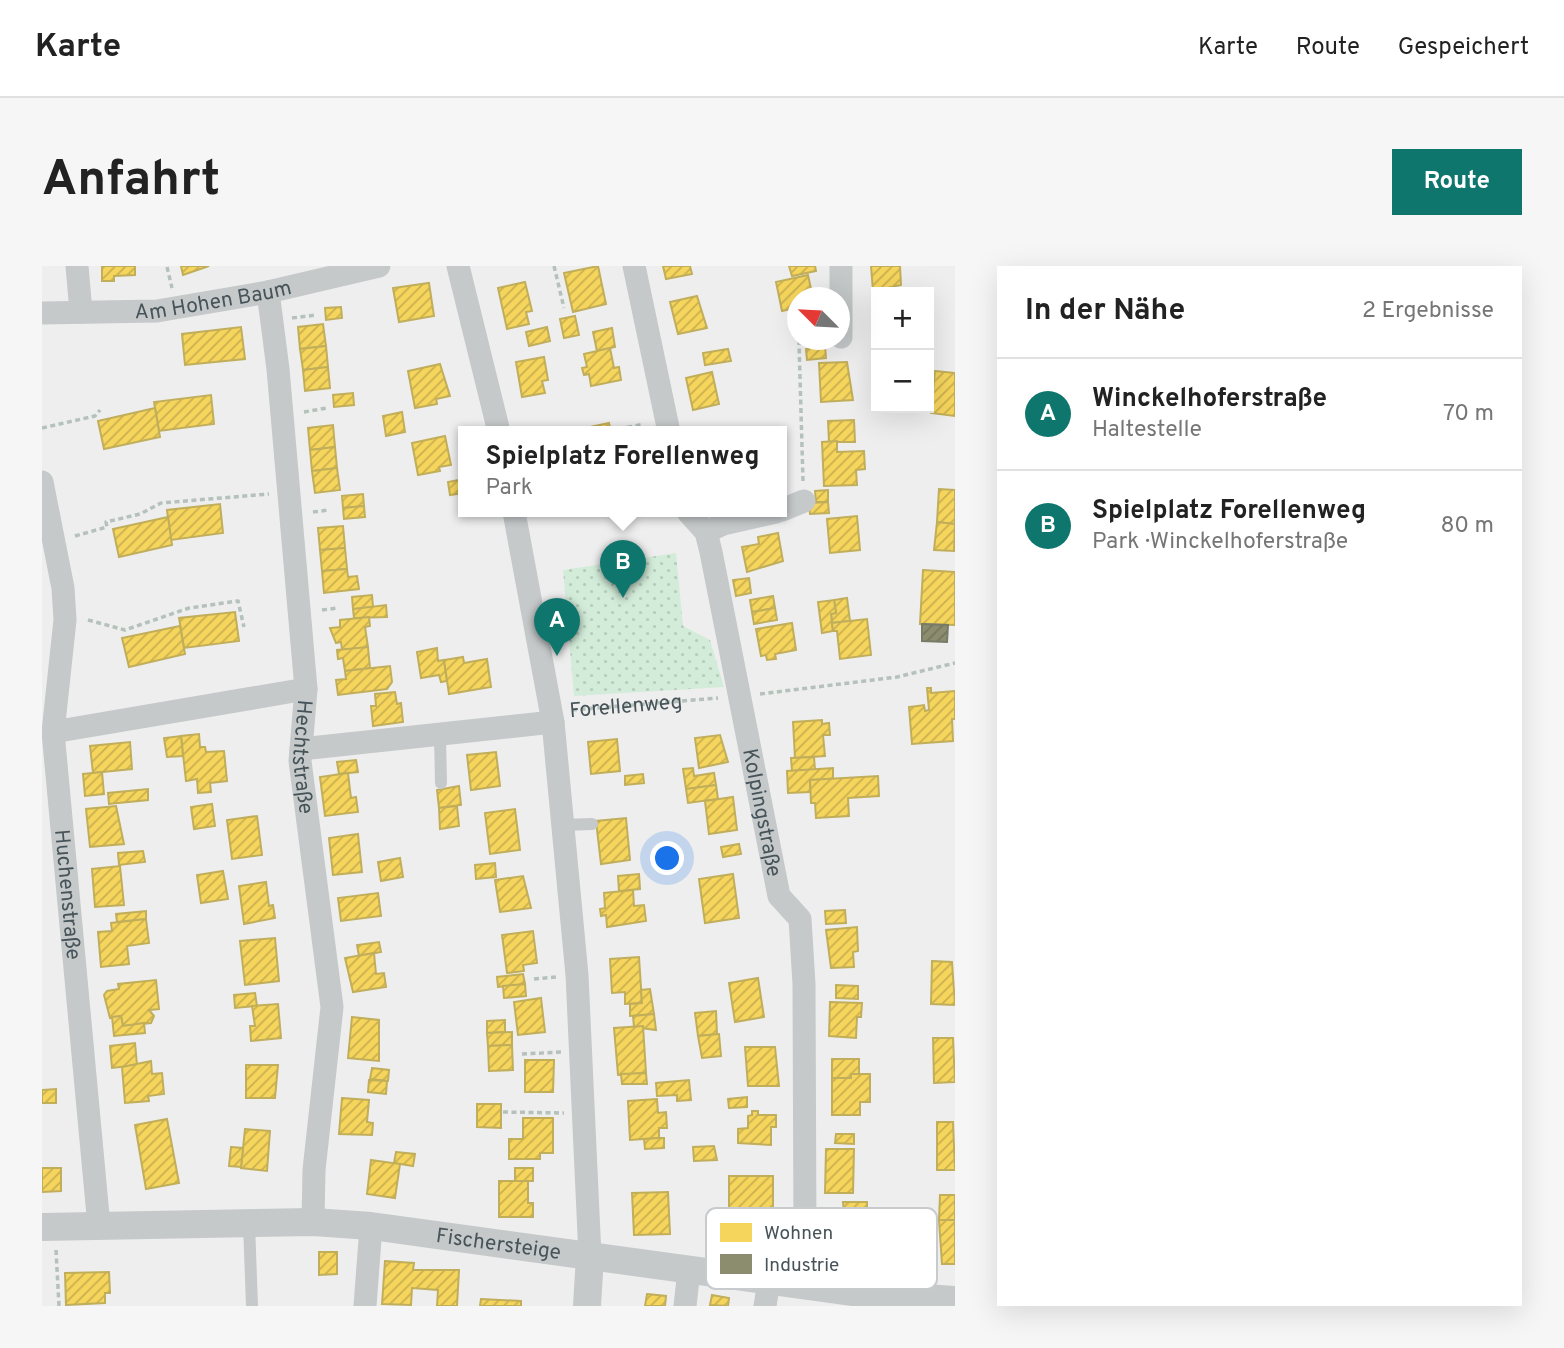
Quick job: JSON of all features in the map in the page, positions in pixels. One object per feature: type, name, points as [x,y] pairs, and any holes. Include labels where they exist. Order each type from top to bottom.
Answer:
[{"type":"street","points":[[77,266],[80,312]]},
{"type":"street","points":[[458,266],[498,426]]},
{"type":"street","points":[[634,266],[668,426]]},
{"type":"street","points":[[838,287],[841,266]]},
{"type":"street","name":"Am Hohen Baum","points":[[42,313],[157,311],[268,292],[367,267]]},
{"type":"street","name":"Hechtstraße","points":[[268,292],[306,690],[299,761],[332,1007],[314,1170],[313,1222]]},
{"type":"street","name":"Huchenstraße","points":[[42,481],[63,588],[65,620],[52,643],[53,732],[99,1226]]},
{"type":"street","points":[[787,508],[804,501]]},
{"type":"street","points":[[515,517],[553,722],[563,825],[580,1051],[590,1256],[587,1306]]},
{"type":"street","points":[[692,517],[706,532],[723,524],[754,517]]},
{"type":"street","name":"Kolpingstraße","points":[[706,532],[779,896],[800,919],[804,984],[805,1208]]},
{"type":"street","points":[[53,732],[306,690]]},
{"type":"street","name":"Forellenweg","points":[[301,749],[553,722]]},
{"type":"street","name":"Fischersteige","points":[[48,1227],[313,1222],[370,1226],[689,1270],[706,1275]]},
{"type":"street","points":[[365,1306],[370,1226]]},
{"type":"street","points":[[685,1306],[689,1270]]},
{"type":"street","name":"Fischersteige","points":[[767,1294],[784,1289]]},
{"type":"street","name":"Fischersteige","points":[[834,1289],[955,1300]]},
{"type":"lane","points":[[440,736],[441,783]]},
{"type":"lane","points":[[563,825],[592,824]]},
{"type":"lane","points":[[249,1224],[251,1306]]},
{"type":"path","points":[[554,266],[564,309]]},
{"type":"path","points":[[799,350],[804,501]]},
{"type":"path","points":[[42,428],[95,416],[100,410]]},
{"type":"path","points":[[52,541],[107,527],[106,522],[140,514],[161,503],[288,492]]},
{"type":"path","points":[[65,620],[82,618],[125,630],[189,608],[238,601],[244,627]]},
{"type":"path","name":"Forellenweg","points":[[553,722],[567,710],[740,696],[898,677],[955,663]]},
{"type":"path","points":[[522,1054],[580,1051]]},
{"type":"path","points":[[503,1112],[583,1113]]},
{"type":"path","points":[[48,1227],[59,1306]]},
{"type":"green space","points":[[676,553],[683,626],[710,640],[724,687],[574,696],[563,570]]},
{"type":"building: Wohnen","points":[[102,266],[135,266],[135,275],[114,276],[114,281],[102,281]]},
{"type":"building: Wohnen","points":[[181,266],[209,266],[183,275]]},
{"type":"building: Wohnen","points":[[598,266],[606,304],[573,312],[564,273]]},
{"type":"building: Wohnen","points":[[663,266],[690,266],[692,274],[666,279]]},
{"type":"building: Wohnen","points":[[789,266],[815,266],[816,271],[792,276]]},
{"type":"building: Wohnen","points":[[871,266],[900,266],[901,285],[873,287]]},
{"type":"building: Wohnen","points":[[808,275],[811,287],[787,287],[787,310],[782,311],[776,282]]},
{"type":"building: Wohnen","points":[[525,282],[532,311],[526,312],[529,324],[507,329],[498,288]]},
{"type":"building: Wohnen","points":[[429,283],[434,316],[399,322],[393,288]]},
{"type":"building: Wohnen","points":[[697,296],[707,328],[678,334],[670,302]]},
{"type":"building: Wohnen","points":[[341,307],[342,318],[326,320],[325,308]]},
{"type":"building: Wohnen","points":[[575,316],[579,335],[564,338],[560,319]]},
{"type":"building: Wohnen","points":[[323,324],[326,346],[300,349],[298,327]]},
{"type":"building: Wohnen","points":[[241,327],[245,359],[185,365],[182,334]]},
{"type":"building: Wohnen","points":[[547,327],[550,341],[529,346],[526,332]]},
{"type":"building: Wohnen","points":[[612,328],[615,347],[597,351],[593,332]]},
{"type":"building: Wohnen","points":[[326,346],[328,367],[303,370],[300,349]]},
{"type":"building: Wohnen","points":[[610,348],[614,368],[619,367],[621,380],[591,386],[589,374],[584,375],[582,368],[587,367],[584,354]]},
{"type":"building: Wohnen","points":[[728,349],[731,361],[705,365],[703,353]]},
{"type":"building: Wohnen","points":[[806,350],[825,350],[826,358],[807,360]]},
{"type":"building: Wohnen","points":[[544,357],[548,380],[542,381],[545,393],[522,397],[516,362]]},
{"type":"building: Wohnen","points":[[847,362],[853,400],[821,402],[819,363]]},
{"type":"building: Wohnen","points":[[440,364],[450,396],[436,399],[437,404],[415,408],[408,371]]},
{"type":"building: Wohnen","points":[[328,367],[330,388],[305,391],[303,370]]},
{"type":"building: Wohnen","points":[[935,371],[955,373],[955,416],[931,413],[934,413]]},
{"type":"building: Wohnen","points":[[712,372],[719,404],[693,410],[686,378]]},
{"type":"building: Wohnen","points":[[353,393],[354,405],[334,407],[333,395]]},
{"type":"building: Wohnen","points":[[211,395],[214,424],[159,431],[154,402]]},
{"type":"building: Wohnen","points":[[155,408],[160,437],[104,449],[98,421]]},
{"type":"building: Wohnen","points":[[402,412],[405,432],[386,436],[383,416]]},
{"type":"building: Wohnen","points":[[854,420],[855,442],[829,442],[828,421]]},
{"type":"building: Wohnen","points":[[333,425],[335,447],[310,450],[308,428]]},
{"type":"building: Wohnen","points":[[445,436],[451,465],[439,467],[440,471],[418,475],[412,443]]},
{"type":"building: Wohnen","points":[[837,441],[837,452],[864,451],[865,469],[856,470],[857,485],[824,486],[822,442]]},
{"type":"building: Wohnen","points":[[335,447],[337,468],[312,471],[310,450]]},
{"type":"building: Wohnen","points":[[337,468],[340,490],[315,493],[312,471]]},
{"type":"building: Wohnen","points":[[458,480],[458,494],[450,495],[448,482]]},
{"type":"building: Wohnen","points":[[939,489],[955,490],[955,524],[937,522]]},
{"type":"building: Wohnen","points":[[828,490],[828,502],[816,502],[815,491]]},
{"type":"building: Wohnen","points":[[363,494],[364,506],[343,508],[342,496]]},
{"type":"building: Wohnen","points":[[828,502],[829,513],[810,514],[809,503]]},
{"type":"building: Wohnen","points":[[220,504],[223,533],[171,540],[167,510]]},
{"type":"building: Wohnen","points":[[364,506],[365,517],[344,519],[343,508]]},
{"type":"building: Wohnen","points":[[857,516],[860,550],[830,553],[827,519]]},
{"type":"building: Wohnen","points":[[168,517],[172,545],[119,557],[113,529]]},
{"type":"building: Wohnen","points":[[937,522],[955,524],[954,551],[934,550]]},
{"type":"building: Wohnen","points":[[343,526],[345,548],[320,550],[318,528]]},
{"type":"building: Wohnen","points":[[778,533],[783,561],[747,572],[742,547],[759,544],[758,537]]},
{"type":"building: Wohnen","points":[[345,548],[347,569],[322,571],[320,550]]},
{"type":"building: Wohnen","points":[[347,569],[348,577],[357,576],[359,589],[324,593],[322,571]]},
{"type":"building: Wohnen","points":[[923,570],[955,572],[955,625],[920,624]]},
{"type":"building: Wohnen","points":[[749,578],[751,593],[736,596],[733,580]]},
{"type":"building: Wohnen","points":[[372,595],[373,607],[353,609],[352,597]]},
{"type":"building: Wohnen","points":[[773,596],[775,608],[752,612],[750,600]]},
{"type":"building: Wohnen","points":[[847,598],[850,621],[832,623],[831,614],[836,613],[834,600]]},
{"type":"building: Wohnen","points":[[834,600],[836,613],[831,614],[833,631],[822,633],[818,602]]},
{"type":"building: Wohnen","points":[[386,605],[387,617],[354,618],[353,609]]},
{"type":"building: Wohnen","points":[[775,608],[777,620],[754,624],[752,612]]},
{"type":"building: Wohnen","points":[[235,612],[239,641],[184,648],[179,618]]},
{"type":"building: Wohnen","points":[[369,617],[370,626],[365,627],[368,647],[342,650],[341,642],[336,643],[330,628],[340,627],[340,620]]},
{"type":"building: Wohnen","points":[[867,619],[871,655],[840,659],[837,631],[833,631],[832,623]]},
{"type":"building: Wohnen","points":[[792,623],[796,650],[775,654],[776,659],[767,660],[766,655],[761,656],[756,629]]},
{"type":"building: Wohnen","points":[[180,626],[185,654],[129,667],[122,638]]},
{"type":"building: Wohnen","points":[[368,647],[370,668],[345,671],[343,658],[338,659],[337,650]]},
{"type":"building: Wohnen","points":[[437,648],[438,661],[444,660],[447,681],[441,682],[439,675],[421,678],[417,652]]},
{"type":"building: Wohnen","points":[[463,657],[464,663],[487,659],[491,687],[449,694],[444,660]]},
{"type":"building: Wohnen","points":[[390,666],[392,682],[387,689],[338,695],[336,680],[346,679],[345,671]]},
{"type":"building: Wohnen","points":[[927,688],[931,688],[931,693],[955,691],[953,741],[912,744],[909,707],[924,705],[925,711],[929,710]]},
{"type":"building: Wohnen","points":[[395,692],[397,704],[401,703],[403,722],[373,726],[371,706],[376,706],[375,694]]},
{"type":"building: Wohnen","points":[[822,720],[822,724],[829,723],[830,735],[823,735],[825,756],[795,758],[793,722]]},
{"type":"building: Wohnen","points":[[199,734],[200,747],[205,747],[206,752],[224,751],[227,781],[210,783],[211,792],[198,793],[197,779],[186,781],[181,736]]},
{"type":"building: Wohnen","points":[[720,735],[728,762],[699,768],[695,738]]},
{"type":"building: Wohnen","points":[[181,736],[183,756],[167,757],[164,738]]},
{"type":"building: Wohnen","points":[[617,739],[620,771],[591,774],[588,742]]},
{"type":"building: Wohnen","points":[[130,742],[132,769],[93,773],[90,746]]},
{"type":"building: Wohnen","points":[[496,752],[500,786],[471,790],[467,755]]},
{"type":"building: Wohnen","points":[[814,757],[815,770],[792,771],[791,758]]},
{"type":"building: Wohnen","points":[[356,760],[358,772],[339,774],[337,762]]},
{"type":"building: Wohnen","points":[[693,768],[694,776],[714,773],[716,785],[686,789],[683,769]]},
{"type":"building: Wohnen","points":[[833,768],[833,779],[810,780],[810,792],[788,793],[787,771]]},
{"type":"building: Wohnen","points":[[102,772],[104,794],[85,796],[83,774]]},
{"type":"building: Wohnen","points":[[348,773],[351,798],[356,797],[358,812],[325,816],[320,777]]},
{"type":"building: Wohnen","points":[[643,774],[644,783],[625,785],[625,776]]},
{"type":"building: Wohnen","points":[[878,776],[879,796],[848,798],[849,816],[816,818],[815,803],[811,803],[810,780]]},
{"type":"building: Wohnen","points":[[716,785],[718,799],[688,803],[686,789]]},
{"type":"building: Wohnen","points":[[459,786],[461,805],[439,808],[437,790]]},
{"type":"building: Wohnen","points":[[148,789],[148,800],[109,804],[108,793]]},
{"type":"building: Wohnen","points":[[733,797],[737,830],[709,834],[705,801]]},
{"type":"building: Wohnen","points":[[212,804],[215,826],[194,829],[191,807]]},
{"type":"building: Wohnen","points":[[116,806],[124,844],[90,847],[86,809]]},
{"type":"building: Wohnen","points":[[457,806],[459,826],[440,829],[439,808]]},
{"type":"building: Wohnen","points":[[515,809],[520,850],[490,854],[485,813]]},
{"type":"building: Wohnen","points":[[257,816],[262,855],[232,859],[227,820]]},
{"type":"building: Wohnen","points":[[626,818],[630,860],[601,864],[596,821]]},
{"type":"building: Wohnen","points":[[358,834],[362,872],[333,875],[329,838]]},
{"type":"building: Wohnen","points":[[739,844],[741,854],[723,857],[721,847]]},
{"type":"building: Wohnen","points":[[143,851],[145,862],[119,865],[118,853]]},
{"type":"building: Wohnen","points":[[400,858],[403,877],[381,881],[378,862]]},
{"type":"building: Wohnen","points":[[495,863],[496,877],[476,879],[475,865]]},
{"type":"building: Wohnen","points":[[120,866],[124,905],[95,907],[92,869]]},
{"type":"building: Wohnen","points":[[223,871],[228,899],[201,903],[197,875]]},
{"type":"building: Wohnen","points":[[639,874],[640,889],[619,891],[618,876]]},
{"type":"building: Wohnen","points":[[733,874],[739,918],[705,923],[699,879]]},
{"type":"building: Wohnen","points":[[523,876],[531,908],[500,912],[495,880]]},
{"type":"building: Wohnen","points":[[266,882],[269,906],[273,905],[275,918],[244,924],[239,886]]},
{"type":"building: Wohnen","points":[[633,890],[634,906],[644,905],[646,921],[607,927],[606,915],[601,916],[600,909],[605,908],[604,893]]},
{"type":"building: Wohnen","points":[[378,893],[381,916],[341,921],[338,898]]},
{"type":"building: Wohnen","points":[[845,910],[846,923],[826,924],[825,911]]},
{"type":"building: Wohnen","points":[[146,911],[146,919],[117,922],[116,914]]},
{"type":"building: Wohnen","points":[[146,919],[149,943],[127,946],[129,964],[101,967],[98,932],[112,931],[111,923]]},
{"type":"building: Wohnen","points":[[857,927],[858,951],[853,952],[854,967],[831,968],[826,930]]},
{"type":"building: Wohnen","points":[[533,931],[537,963],[523,965],[524,971],[507,973],[502,935]]},
{"type":"building: Wohnen","points":[[275,938],[279,981],[245,985],[240,941]]},
{"type":"building: Wohnen","points":[[379,942],[381,952],[359,956],[357,945]]},
{"type":"building: Wohnen","points":[[374,953],[376,974],[384,973],[386,987],[353,992],[345,958]]},
{"type":"building: Wohnen","points":[[639,957],[642,1003],[625,1004],[625,992],[612,993],[610,959]]},
{"type":"building: Wohnen","points":[[932,961],[952,962],[955,1005],[931,1004]]},
{"type":"building: Wohnen","points":[[523,974],[525,984],[498,987],[497,977]]},
{"type":"building: Wohnen","points":[[758,978],[764,1017],[735,1022],[729,983]]},
{"type":"building: Wohnen","points":[[156,980],[159,1009],[149,1010],[154,1016],[151,1023],[123,1026],[121,1016],[110,1018],[104,995],[107,991],[119,989],[118,984]]},
{"type":"building: Wohnen","points":[[525,984],[526,996],[504,998],[503,986]]},
{"type":"building: Wohnen","points":[[836,985],[858,986],[858,999],[836,998]]},
{"type":"building: Wohnen","points":[[650,989],[654,1014],[630,1016],[630,1004],[642,1003],[641,990]]},
{"type":"building: Wohnen","points":[[255,993],[257,1006],[235,1008],[234,995]]},
{"type":"building: Wohnen","points":[[541,998],[545,1032],[518,1035],[514,1002]]},
{"type":"building: Wohnen","points":[[830,1002],[862,1003],[861,1017],[857,1017],[856,1038],[829,1036]]},
{"type":"building: Wohnen","points":[[278,1004],[281,1038],[251,1041],[250,1026],[255,1026],[252,1006]]},
{"type":"building: Wohnen","points":[[716,1011],[717,1034],[698,1036],[695,1013]]},
{"type":"building: Wohnen","points":[[654,1014],[656,1030],[634,1027],[633,1016]]},
{"type":"building: Wohnen","points":[[121,1016],[123,1026],[144,1023],[145,1033],[114,1036],[112,1017]]},
{"type":"building: Wohnen","points":[[352,1017],[379,1020],[379,1061],[348,1058]]},
{"type":"building: Wohnen","points":[[505,1020],[505,1032],[487,1033],[487,1021]]},
{"type":"building: Wohnen","points":[[643,1026],[646,1073],[618,1075],[614,1028]]},
{"type":"building: Wohnen","points":[[512,1032],[512,1045],[488,1046],[487,1033]]},
{"type":"building: Wohnen","points":[[719,1034],[721,1056],[702,1058],[698,1036]]},
{"type":"building: Wohnen","points":[[933,1038],[953,1038],[955,1082],[934,1083]]},
{"type":"building: Wohnen","points":[[135,1043],[137,1065],[112,1068],[110,1046]]},
{"type":"building: Wohnen","points":[[512,1045],[513,1070],[489,1071],[488,1046]]},
{"type":"building: Wohnen","points":[[745,1047],[775,1047],[779,1086],[748,1086]]},
{"type":"building: Wohnen","points":[[832,1059],[859,1059],[859,1074],[851,1074],[851,1078],[832,1078]]},
{"type":"building: Wohnen","points":[[525,1060],[554,1060],[553,1092],[525,1092]]},
{"type":"building: Wohnen","points":[[151,1061],[152,1074],[162,1073],[164,1094],[148,1096],[149,1101],[125,1103],[122,1067]]},
{"type":"building: Wohnen","points":[[246,1065],[278,1065],[275,1098],[246,1098]]},
{"type":"building: Wohnen","points":[[372,1068],[389,1070],[388,1081],[370,1079]]},
{"type":"building: Wohnen","points":[[646,1073],[647,1084],[622,1084],[621,1074]]},
{"type":"building: Wohnen","points":[[851,1074],[870,1074],[870,1102],[860,1102],[860,1115],[832,1115],[832,1078],[851,1078]]},
{"type":"building: Wohnen","points":[[369,1080],[387,1081],[386,1094],[368,1092]]},
{"type":"building: Wohnen","points":[[689,1080],[691,1100],[677,1101],[677,1095],[657,1096],[656,1083]]},
{"type":"building: Wohnen","points":[[56,1089],[56,1103],[42,1103],[42,1090]]},
{"type":"building: Wohnen","points":[[747,1097],[747,1107],[729,1108],[728,1099]]},
{"type":"building: Wohnen","points":[[342,1098],[369,1100],[367,1122],[373,1123],[372,1135],[339,1134]]},
{"type":"building: Wohnen","points":[[657,1099],[658,1113],[666,1112],[667,1128],[659,1128],[659,1138],[630,1140],[628,1101]]},
{"type":"building: Wohnen","points":[[477,1104],[501,1104],[501,1128],[477,1127]]},
{"type":"building: Wohnen","points":[[752,1111],[758,1111],[758,1115],[776,1115],[776,1127],[771,1127],[771,1145],[738,1143],[738,1129],[748,1128],[748,1116],[752,1115]]},
{"type":"building: Wohnen","points":[[523,1118],[553,1118],[553,1153],[540,1153],[540,1159],[509,1159],[509,1139],[523,1139]]},
{"type":"building: Wohnen","points":[[167,1119],[179,1183],[146,1189],[135,1125]]},
{"type":"building: Wohnen","points":[[937,1122],[953,1122],[955,1170],[937,1170]]},
{"type":"building: Wohnen","points":[[245,1129],[270,1131],[267,1171],[241,1168]]},
{"type":"building: Wohnen","points":[[836,1134],[854,1134],[854,1144],[835,1143]]},
{"type":"building: Wohnen","points":[[664,1138],[664,1148],[645,1149],[644,1139]]},
{"type":"building: Wohnen","points":[[714,1146],[717,1160],[694,1161],[693,1147]]},
{"type":"building: Wohnen","points":[[231,1147],[243,1148],[241,1167],[229,1166]]},
{"type":"building: Wohnen","points":[[826,1149],[854,1149],[853,1193],[825,1193]]},
{"type":"building: Wohnen","points":[[396,1152],[415,1154],[413,1166],[394,1163]]},
{"type":"building: Wohnen","points":[[371,1160],[400,1164],[395,1198],[367,1194]]},
{"type":"building: Wohnen","points":[[42,1168],[61,1168],[61,1191],[42,1192]]},
{"type":"building: Wohnen","points":[[515,1168],[533,1168],[533,1181],[515,1181]]},
{"type":"building: Wohnen","points":[[729,1176],[773,1176],[773,1208],[729,1208]]},
{"type":"building: Wohnen","points":[[499,1181],[528,1181],[528,1203],[533,1203],[533,1217],[499,1217]]},
{"type":"building: Wohnen","points":[[668,1192],[670,1234],[634,1235],[632,1193]]},
{"type":"building: Wohnen","points":[[940,1195],[955,1195],[955,1220],[939,1220]]},
{"type":"building: Wohnen","points":[[843,1202],[867,1202],[867,1208],[844,1208]]},
{"type":"building: Wohnen","points":[[939,1220],[955,1220],[955,1264],[942,1264]]},
{"type":"building: Wohnen","points":[[319,1252],[337,1252],[337,1274],[319,1275]]},
{"type":"building: Wohnen","points":[[385,1261],[414,1263],[413,1270],[459,1270],[457,1306],[437,1306],[438,1290],[412,1288],[411,1305],[382,1304]]},
{"type":"building: Wohnen","points":[[109,1272],[110,1293],[105,1293],[105,1303],[66,1305],[65,1273]]},
{"type":"building: Wohnen","points":[[647,1294],[666,1296],[665,1306],[645,1306]]},
{"type":"building: Wohnen","points":[[712,1295],[729,1298],[728,1306],[710,1305]]},
{"type":"building: Wohnen","points":[[481,1299],[521,1301],[521,1306],[480,1306]]},
{"type":"building: Industrie","points":[[922,624],[948,625],[947,642],[922,641]]},
{"type":"place","name":"Spielplatz Forellenweg","points":[[623,598]]},
{"type":"place","name":"Winckelhoferstraße","points":[[557,656]]}]
